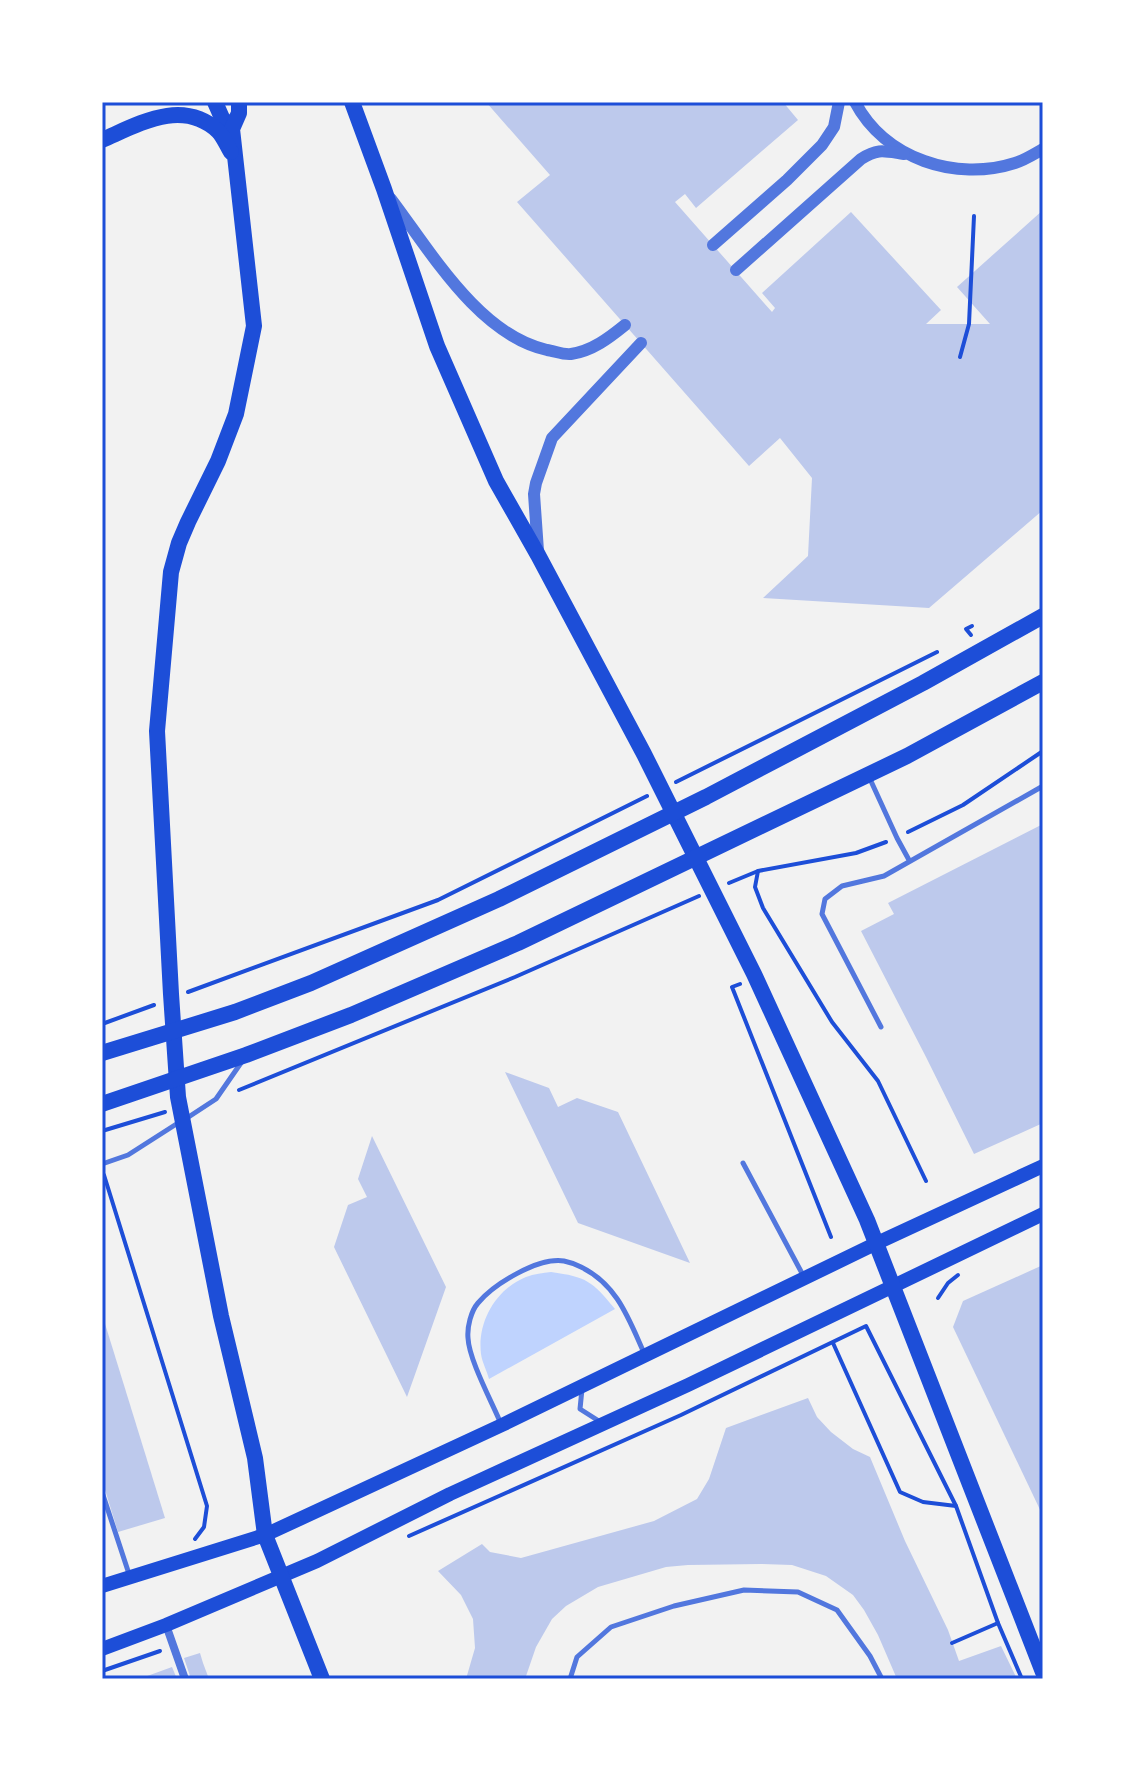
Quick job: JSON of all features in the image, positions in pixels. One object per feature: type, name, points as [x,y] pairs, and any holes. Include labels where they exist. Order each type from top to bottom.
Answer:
[{"type":"highway","points":[[215,102],[222,118],[232,129]]},
{"type":"highway","points":[[239,102],[239,113],[232,129],[254,326],[236,414],[218,461],[179,543],[171,572],[157,731],[178,1097],[221,1316],[255,1458],[265,1535],[322,1679]]},
{"type":"highway","points":[[352,102],[437,346],[496,481],[644,754],[755,977],[877,1243],[1043,1672]]},
{"type":"highway","points":[[102,140],[158,116],[176,114],[201,119],[220,133],[236,161]]},
{"type":"highway","points":[[102,1053],[235,1012],[311,983],[499,899],[706,797],[1043,616]]},
{"type":"highway","points":[[102,1104],[351,1015],[518,943],[907,756],[1043,682]]},
{"type":"main road","points":[[102,1586],[265,1535],[1043,1166]]},
{"type":"main road","points":[[102,1649],[282,1577],[450,1494],[688,1385],[1043,1214]]},
{"type":"street","points":[[713,245],[822,145],[834,127],[839,102]]},
{"type":"street","points":[[855,102],[871,126],[888,141],[907,154],[933,165],[960,170],[988,169],[1015,163],[1043,149]]},
{"type":"street","points":[[736,270],[872,151],[907,154]]},
{"type":"street","points":[[384,189],[465,297],[504,332],[533,347],[570,355],[605,342],[625,325]]},
{"type":"street","points":[[538,555],[534,494],[552,438],[641,343]]},
{"type":"street","points":[[166,1625],[185,1679]]},
{"type":"lane","points":[[868,775],[909,860]]},
{"type":"lane","points":[[881,1027],[822,914],[825,899],[842,886],[884,876],[1043,786]]},
{"type":"lane","points":[[102,1166],[128,1155],[216,1099],[246,1055]]},
{"type":"lane","points":[[743,1163],[805,1278]]},
{"type":"lane","points":[[502,1425],[467,1337],[477,1304],[505,1279],[541,1263],[563,1260],[583,1268],[605,1284],[621,1302],[645,1356]]},
{"type":"lane","points":[[583,1386],[580,1409],[603,1423]]},
{"type":"lane","points":[[102,1492],[130,1578]]},
{"type":"lane","points":[[570,1679],[577,1657],[611,1627],[674,1606],[744,1590],[798,1592],[837,1610],[870,1656],[882,1679]]},
{"type":"path","points":[[960,357],[969,324],[974,216]]},
{"type":"path","points":[[972,626],[966,629],[971,635],[983,629]]},
{"type":"path","points":[[665,788],[944,649]]},
{"type":"path","points":[[717,888],[758,871],[856,853],[897,838],[963,805],[1043,751]]},
{"type":"path","points":[[175,997],[438,900],[651,795]]},
{"type":"path","points":[[758,871],[755,887],[763,908],[832,1022],[878,1081],[926,1181]]},
{"type":"path","points":[[216,1099],[515,977],[704,894]]},
{"type":"path","points":[[755,977],[732,987],[831,1237]]},
{"type":"path","points":[[102,1024],[160,1002]]},
{"type":"path","points":[[102,1131],[175,1110]]},
{"type":"path","points":[[102,1166],[207,1506],[204,1527],[194,1540]]},
{"type":"path","points":[[938,1298],[958,1274]]},
{"type":"path","points":[[409,1535],[681,1415],[866,1326],[956,1506],[998,1623],[1022,1679]]},
{"type":"path","points":[[833,1343],[900,1492],[923,1502],[956,1506]]},
{"type":"path","points":[[204,1527],[215,1534]]},
{"type":"path","points":[[952,1643],[1020,1613]]},
{"type":"water","points":[[551,1272],[588,1282],[615,1309],[489,1379],[481,1342],[482,1330],[491,1308],[515,1282]]},
{"type":"building","points":[[486,102],[783,102],[798,120],[696,208],[685,194],[675,202],[772,312],[775,308],[762,293],[851,212],[941,310],[926,324],[990,324],[957,287],[1043,210],[1043,510],[929,608],[763,598],[808,556],[812,478],[780,438],[749,466],[517,202],[550,175]]},
{"type":"building","points":[[1043,824],[1043,1123],[974,1154],[861,931],[894,914],[888,903]]},
{"type":"building","points":[[505,1072],[549,1088],[558,1107],[577,1098],[618,1112],[690,1263],[578,1223]]},
{"type":"building","points":[[372,1136],[446,1287],[407,1397],[334,1247],[348,1205],[367,1197],[358,1179]]},
{"type":"building","points":[[1043,1265],[1043,1516],[953,1327],[963,1301]]},
{"type":"building","points":[[102,1314],[165,1518],[118,1532],[102,1480]]},
{"type":"building","points":[[808,1398],[817,1417],[831,1432],[853,1449],[870,1457],[959,1661],[1001,1646],[1017,1679],[897,1679],[878,1635],[853,1595],[826,1576],[792,1565],[761,1564],[666,1567],[598,1587],[566,1606],[552,1619],[536,1647],[525,1679],[466,1679],[475,1648],[473,1619],[461,1595],[438,1571],[482,1544],[490,1552],[521,1558],[654,1521],[697,1499],[709,1479],[726,1428]]},
{"type":"building","points":[[200,1653],[209,1679],[191,1679],[184,1658]]},
{"type":"building","points":[[172,1667],[177,1679],[139,1679]]}]
